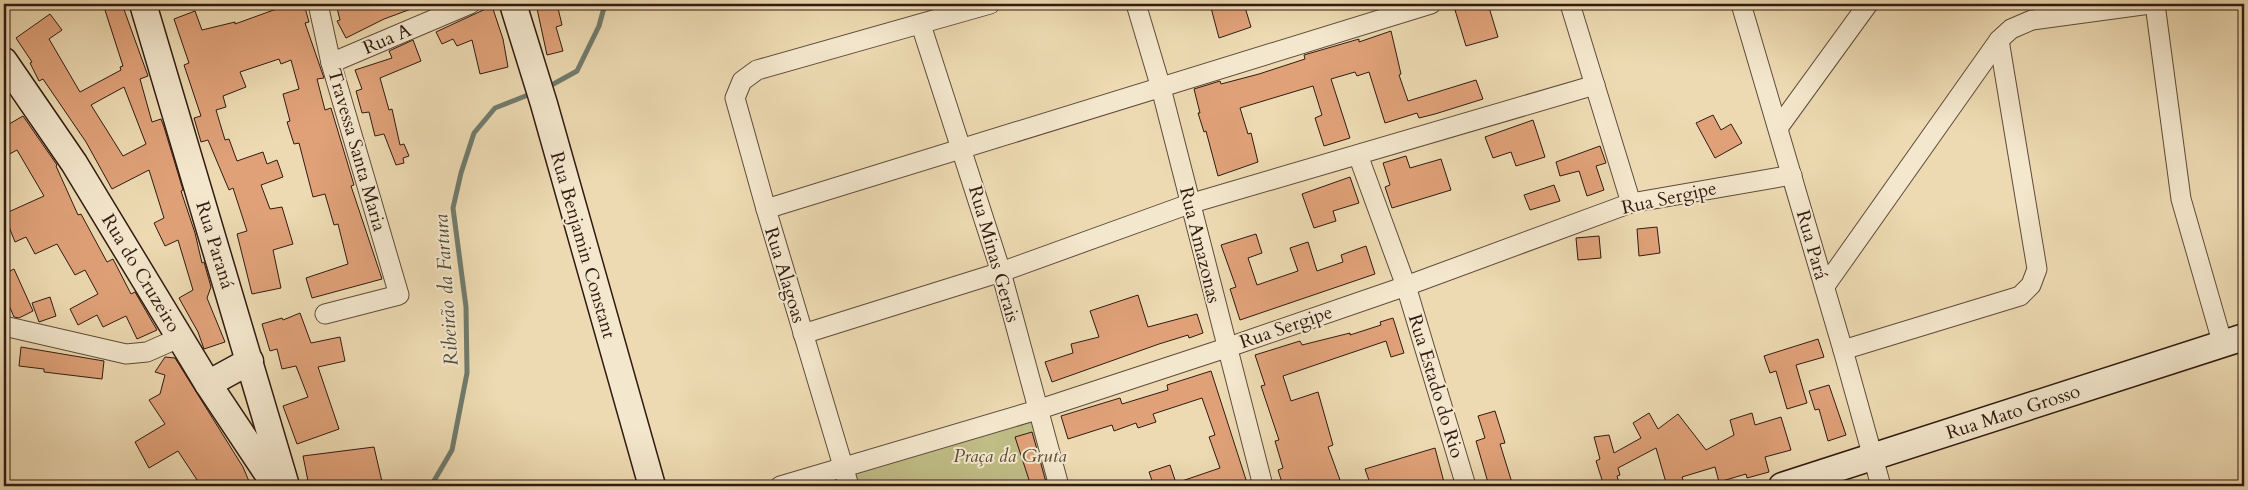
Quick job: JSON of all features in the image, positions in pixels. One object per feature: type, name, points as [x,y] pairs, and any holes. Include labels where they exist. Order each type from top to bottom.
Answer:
[{"type":"street","name":"Rua Paraná","points":[[143,4],[286,486]]},
{"type":"street","name":"Travessa Santa Maria","points":[[318,4],[331,63],[399,295],[326,314]]},
{"type":"street","name":"Rua A","points":[[331,63],[470,4]]},
{"type":"street","name":"Rua Benjamin Constant","points":[[513,4],[544,104],[652,486]]},
{"type":"street","points":[[921,25],[990,4]]},
{"type":"street","name":"Rua Amazonas","points":[[1136,4],[1161,88],[1189,204],[1263,486]]},
{"type":"street","points":[[766,209],[1431,4]]},
{"type":"street","points":[[1570,4],[1631,203]]},
{"type":"street","name":"Rua Pará","points":[[1741,4],[1825,286],[1881,486]]},
{"type":"street","points":[[1778,128],[1868,4]]},
{"type":"street","points":[[1825,286],[1999,40],[2011,29],[2032,20],[2150,4]]},
{"type":"street","points":[[2156,4],[2181,199],[2234,341]]},
{"type":"street","name":"Rua Alagoas","points":[[849,486],[766,209],[735,98],[742,81],[757,70],[921,25]]},
{"type":"street","name":"Rua Minas Gerais","points":[[921,25],[963,149],[1001,272],[1059,486]]},
{"type":"street","points":[[1843,350],[2020,296],[2031,285],[2037,269],[1999,40]]},
{"type":"street","name":"Rua do Cruzeiro","points":[[4,61],[74,163],[208,384],[276,486]]},
{"type":"street","points":[[803,334],[1001,272],[1189,204],[1595,86]]},
{"type":"street","name":"Rua Estado do Rio","points":[[1358,155],[1406,286],[1466,486]]},
{"type":"street","name":"Rua Sergipe","points":[[780,486],[1037,410],[1226,348],[1406,286],[1631,203],[1792,175]]},
{"type":"street","points":[[4,326],[126,354],[148,352],[181,337]]},
{"type":"street","name":"Rua Mato Grosso","points":[[1782,486],[2234,341]]},
{"type":"street","points":[[208,384],[250,361]]},
{"type":"green space","name":"Praça da Gruta","points":[[1033,418],[1054,486],[853,486],[848,471]]},
{"type":"building","points":[[103,4],[122,4],[148,76],[140,79],[152,122],[161,119],[183,190],[181,191],[211,287],[207,298],[225,342],[204,349],[198,332],[179,298],[193,290],[178,240],[165,246],[154,223],[164,218],[149,170],[112,189],[86,142],[43,79],[39,81],[30,63],[32,62],[16,38],[50,14],[62,30],[49,39],[80,92],[121,70],[120,67],[123,66]],"holes":[[[124,87],[146,144],[123,156],[91,105]]]},
{"type":"building","points":[[280,4],[304,4],[309,22],[305,23],[324,78],[317,79],[325,110],[331,108],[354,185],[351,186],[382,279],[312,298],[306,278],[348,264],[338,224],[334,225],[325,194],[313,197],[299,143],[294,144],[287,122],[290,121],[283,94],[299,89],[291,60],[281,64],[279,59],[240,72],[246,87],[223,96],[226,107],[216,110],[225,140],[229,139],[237,161],[263,152],[267,164],[277,160],[283,177],[261,185],[270,209],[282,207],[293,244],[273,250],[281,288],[252,294],[237,234],[247,231],[233,188],[229,190],[208,140],[201,142],[194,118],[201,116],[184,65],[189,63],[174,19],[195,11],[202,30],[235,22],[235,24],[282,7]]},
{"type":"building","points":[[336,4],[422,5],[384,19],[346,38],[337,21],[340,20]]},
{"type":"building","points":[[536,4],[557,4],[562,25],[556,27],[563,51],[547,55]]},
{"type":"building","points":[[1210,4],[1244,4],[1251,27],[1219,38]]},
{"type":"building","points":[[1476,4],[1488,4],[1498,37],[1466,46],[1455,10]]},
{"type":"building","points":[[492,6],[503,39],[508,67],[480,74],[472,40],[457,46],[453,39],[442,44],[436,32]]},
{"type":"building","points":[[1391,31],[1401,74],[1399,75],[1408,101],[1476,80],[1483,99],[1419,118],[1417,113],[1385,123],[1369,72],[1357,76],[1355,72],[1331,79],[1350,138],[1324,146],[1315,118],[1322,115],[1313,86],[1240,108],[1248,134],[1251,133],[1258,162],[1218,176],[1206,131],[1204,132],[1198,113],[1200,113],[1194,89],[1220,81],[1221,84],[1259,74],[1305,59],[1304,55],[1359,39],[1359,42]]},
{"type":"building","points":[[413,40],[421,61],[380,78],[389,110],[392,109],[400,145],[404,144],[409,156],[403,158],[404,163],[396,165],[384,134],[375,136],[369,112],[362,113],[356,91],[362,89],[355,70],[392,58],[389,51]]},
{"type":"building","points":[[1713,115],[1721,130],[1731,124],[1742,143],[1715,158],[1696,123]]},
{"type":"building","points":[[23,116],[57,165],[78,215],[81,214],[107,262],[113,259],[131,294],[135,292],[157,330],[137,339],[126,316],[103,327],[97,315],[78,325],[70,309],[98,294],[85,270],[75,275],[57,244],[35,254],[26,237],[15,242],[4,214],[44,196],[17,150],[4,157],[4,127]]},
{"type":"building","points":[[1533,120],[1545,157],[1516,166],[1511,152],[1493,158],[1485,137]]},
{"type":"building","points":[[1600,146],[1606,163],[1596,166],[1604,190],[1587,196],[1579,171],[1560,176],[1556,162]]},
{"type":"building","points":[[1406,156],[1410,168],[1441,159],[1451,190],[1392,208],[1385,187],[1390,185],[1383,163]]},
{"type":"building","points":[[1350,177],[1359,203],[1333,211],[1336,221],[1314,228],[1302,194]]},
{"type":"building","points":[[1554,185],[1560,201],[1530,210],[1524,195]]},
{"type":"building","points":[[1657,227],[1660,253],[1639,256],[1637,229]]},
{"type":"building","points":[[1256,234],[1262,253],[1248,258],[1257,285],[1298,271],[1290,248],[1308,242],[1317,271],[1343,262],[1341,255],[1366,246],[1375,274],[1240,320],[1230,289],[1236,287],[1221,245]]},
{"type":"building","points":[[1599,236],[1601,258],[1578,260],[1576,238]]},
{"type":"building","points":[[14,269],[33,311],[19,318],[14,317],[4,294],[4,274]]},
{"type":"building","points":[[1138,295],[1148,327],[1197,314],[1203,333],[1189,338],[1188,335],[1159,344],[1052,382],[1045,362],[1073,353],[1071,344],[1099,337],[1090,311]]},
{"type":"building","points":[[50,297],[56,316],[39,322],[32,303]]},
{"type":"building","points":[[300,313],[311,343],[340,337],[345,361],[318,367],[339,429],[297,444],[283,406],[308,397],[296,366],[282,369],[277,349],[270,351],[262,324],[282,318],[283,320]]},
{"type":"building","points":[[1393,318],[1404,353],[1391,357],[1386,341],[1283,376],[1291,401],[1318,392],[1333,445],[1328,447],[1340,480],[1321,486],[1283,486],[1278,470],[1283,468],[1275,441],[1279,440],[1261,386],[1265,385],[1255,355],[1300,341],[1302,345],[1350,333],[1350,335],[1381,325],[1380,322]]},
{"type":"building","points":[[1818,339],[1824,357],[1796,365],[1807,403],[1787,409],[1776,371],[1770,373],[1764,356]]},
{"type":"building","points":[[21,347],[104,361],[102,379],[44,372],[44,369],[19,366]]},
{"type":"building","points":[[165,357],[175,358],[243,467],[251,486],[201,486],[178,451],[149,468],[135,442],[165,424],[149,400],[160,394],[165,375],[155,372]]},
{"type":"building","points":[[1211,371],[1248,486],[1154,486],[1149,472],[1170,465],[1176,483],[1220,468],[1209,437],[1215,435],[1202,398],[1153,414],[1156,422],[1138,428],[1136,423],[1114,431],[1112,425],[1068,439],[1061,416],[1120,398],[1122,404],[1168,390],[1167,385]]},
{"type":"building","points":[[1829,385],[1846,435],[1828,441],[1819,409],[1815,410],[1809,391]]},
{"type":"building","points":[[1495,411],[1505,443],[1500,444],[1513,486],[1489,486],[1476,441],[1485,438],[1478,416]]},
{"type":"building","points":[[1649,413],[1658,429],[1678,414],[1706,450],[1734,435],[1730,420],[1752,413],[1755,425],[1781,417],[1791,450],[1765,457],[1769,472],[1747,478],[1746,474],[1719,482],[1715,467],[1682,477],[1685,486],[1667,486],[1656,448],[1618,468],[1620,475],[1617,476],[1620,486],[1604,486],[1596,461],[1600,459],[1594,437],[1609,435],[1614,453],[1641,438],[1633,423]]},
{"type":"building","points":[[1032,432],[1047,486],[1031,486],[1015,437]]},
{"type":"building","points":[[374,447],[383,486],[309,486],[303,456]]},
{"type":"building","points":[[1435,448],[1445,486],[1371,486],[1365,469]]},
{"type":"waterway","name":"Ribeirão da Fartura","points":[[548,87],[577,71],[599,26],[605,4]]},
{"type":"waterway","name":"Ribeirão da Fartura","points":[[431,486],[452,450],[467,373],[466,307],[453,208],[461,173],[474,133],[495,108],[533,93]]}]
